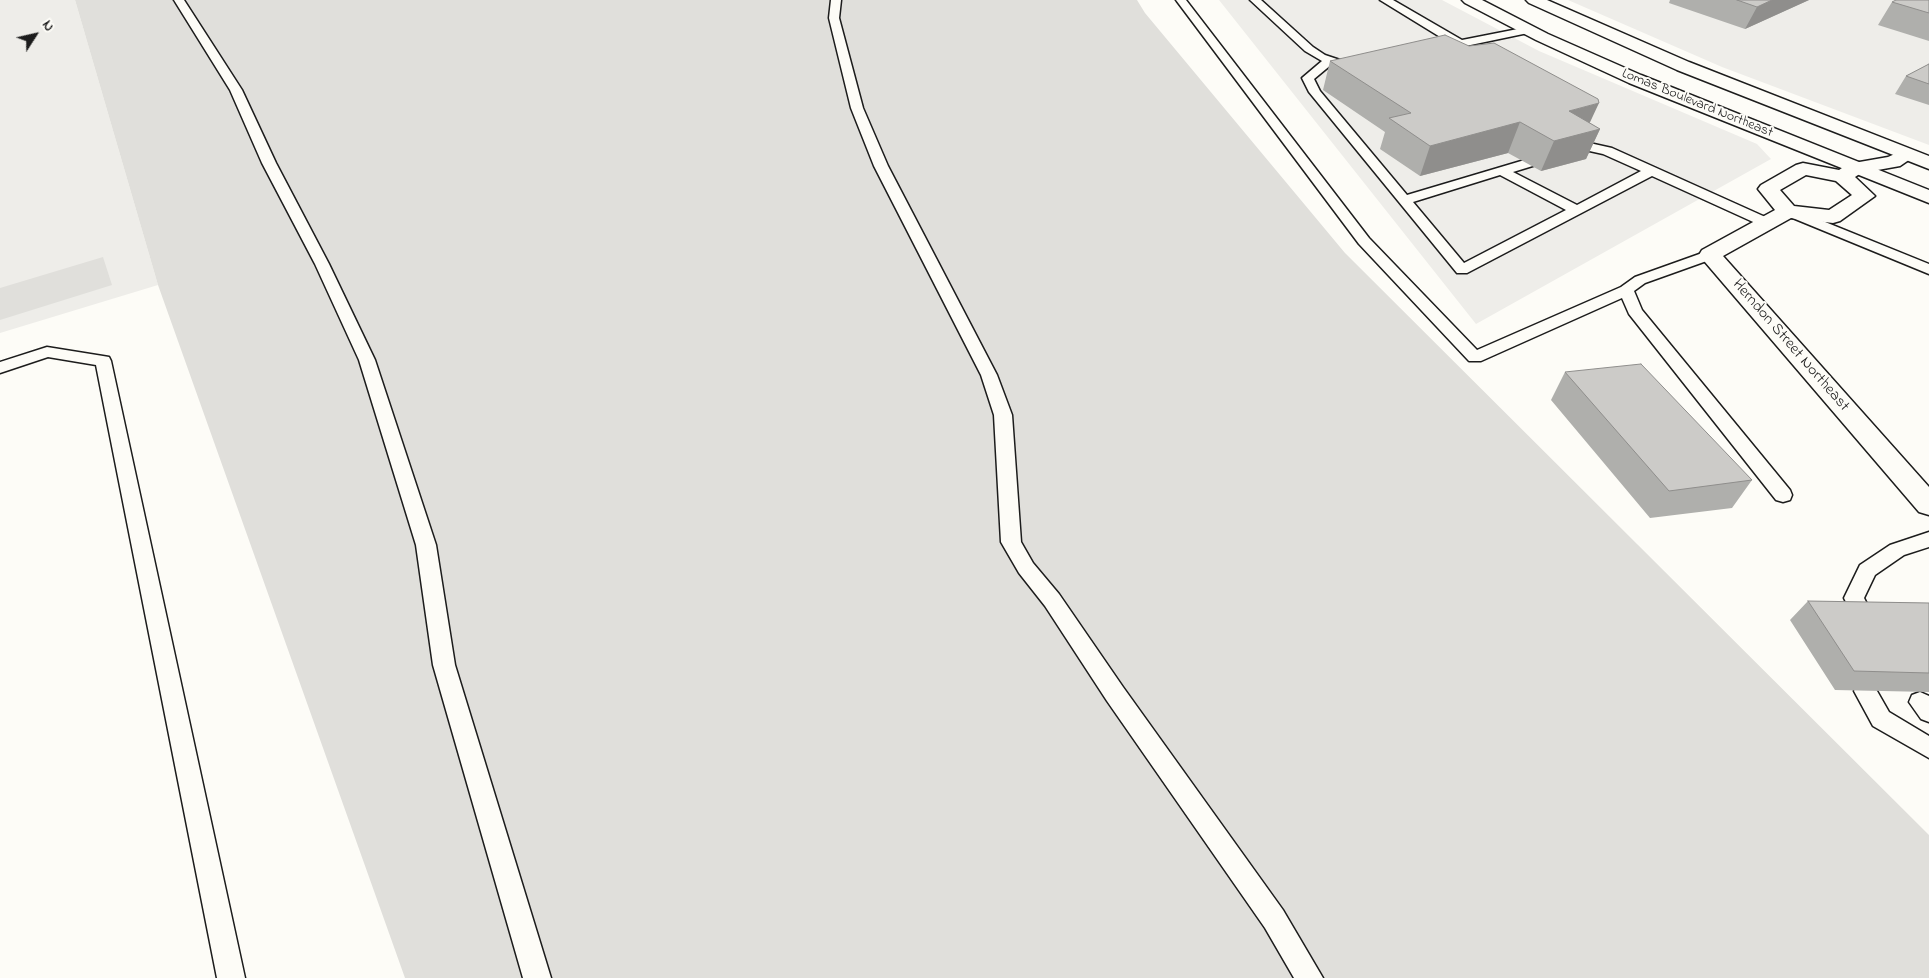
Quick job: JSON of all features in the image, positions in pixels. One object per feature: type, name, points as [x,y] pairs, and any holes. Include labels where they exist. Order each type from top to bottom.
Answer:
[{"type":"main road","name":"Lomas Boulevard Northeast","points":[[1470,0],[1528,30],[1635,79],[1849,172],[1929,197]]},
{"type":"main road","name":"Lomas Boulevard Northeast","points":[[1534,0],[1665,58],[1929,163]]},
{"type":"main road","points":[[1788,211],[1768,189],[1803,169],[1849,172],[1893,162],[1906,155]]},
{"type":"main road","points":[[1710,255],[1788,211],[1833,217],[1865,196],[1849,172]]},
{"type":"main road","name":"Herndon Street Northeast","points":[[1710,255],[1929,505]]},
{"type":"lane","points":[[179,0],[236,90],[269,163],[322,264],[367,360],[426,545],[444,665],[537,978]]},
{"type":"lane","points":[[836,0],[834,18],[857,108],[881,166],[990,375],[1003,414],[1011,542],[1026,568],[1052,600],[1115,694],[1274,919],[1309,978]]},
{"type":"lane","points":[[1182,0],[1364,241],[1476,357],[1626,290],[1640,280],[1710,255]]},
{"type":"lane","points":[[1255,0],[1309,49],[1330,60],[1349,64]]},
{"type":"lane","points":[[1385,0],[1460,44]]},
{"type":"lane","points":[[1422,52],[1528,30]]},
{"type":"lane","points":[[1330,60],[1308,78],[1315,92],[1462,270],[1652,171]]},
{"type":"lane","points":[[1404,200],[1585,146],[1607,151],[1767,223]]},
{"type":"lane","points":[[1502,171],[1576,210]]},
{"type":"lane","points":[[1788,211],[1928,268]]},
{"type":"lane","points":[[1626,290],[1635,311],[1783,494]]},
{"type":"lane","points":[[0,368],[47,352],[103,361],[231,978]]},
{"type":"lane","points":[[1873,615],[1848,602],[1867,570],[1897,550],[1929,539]]},
{"type":"lane","points":[[1864,691],[1881,719],[1929,748]]},
{"type":"shaded area","points":[[0,0],[75,0],[158,285],[0,333]]},
{"type":"shaded area","points":[[75,0],[1137,0],[1145,13],[1345,253],[1929,835],[1929,978],[405,978],[158,285]]},
{"type":"shaded area","points":[[1219,0],[1442,0],[1539,51],[1757,144],[1771,159],[1476,324]]},
{"type":"shaded area","points":[[1568,0],[1929,0],[1929,145],[1722,67]]},
{"type":"shaded area","points":[[103,257],[112,285],[0,320],[0,288]]},
{"type":"building","points":[[1737,0],[1772,0],[1757,7]]},
{"type":"building","points":[[1896,0],[1929,0],[1929,13],[1892,2]]},
{"type":"building","points":[[1445,35],[1469,46],[1494,43],[1598,99],[1599,103],[1569,111],[1600,129],[1554,141],[1520,122],[1430,146],[1389,118],[1411,113],[1330,61]]},
{"type":"building","points":[[1929,64],[1929,84],[1906,76]]},
{"type":"building","points":[[1641,364],[1752,480],[1669,491],[1565,372]]},
{"type":"building","points":[[1808,601],[1929,603],[1929,673],[1854,671]]}]
